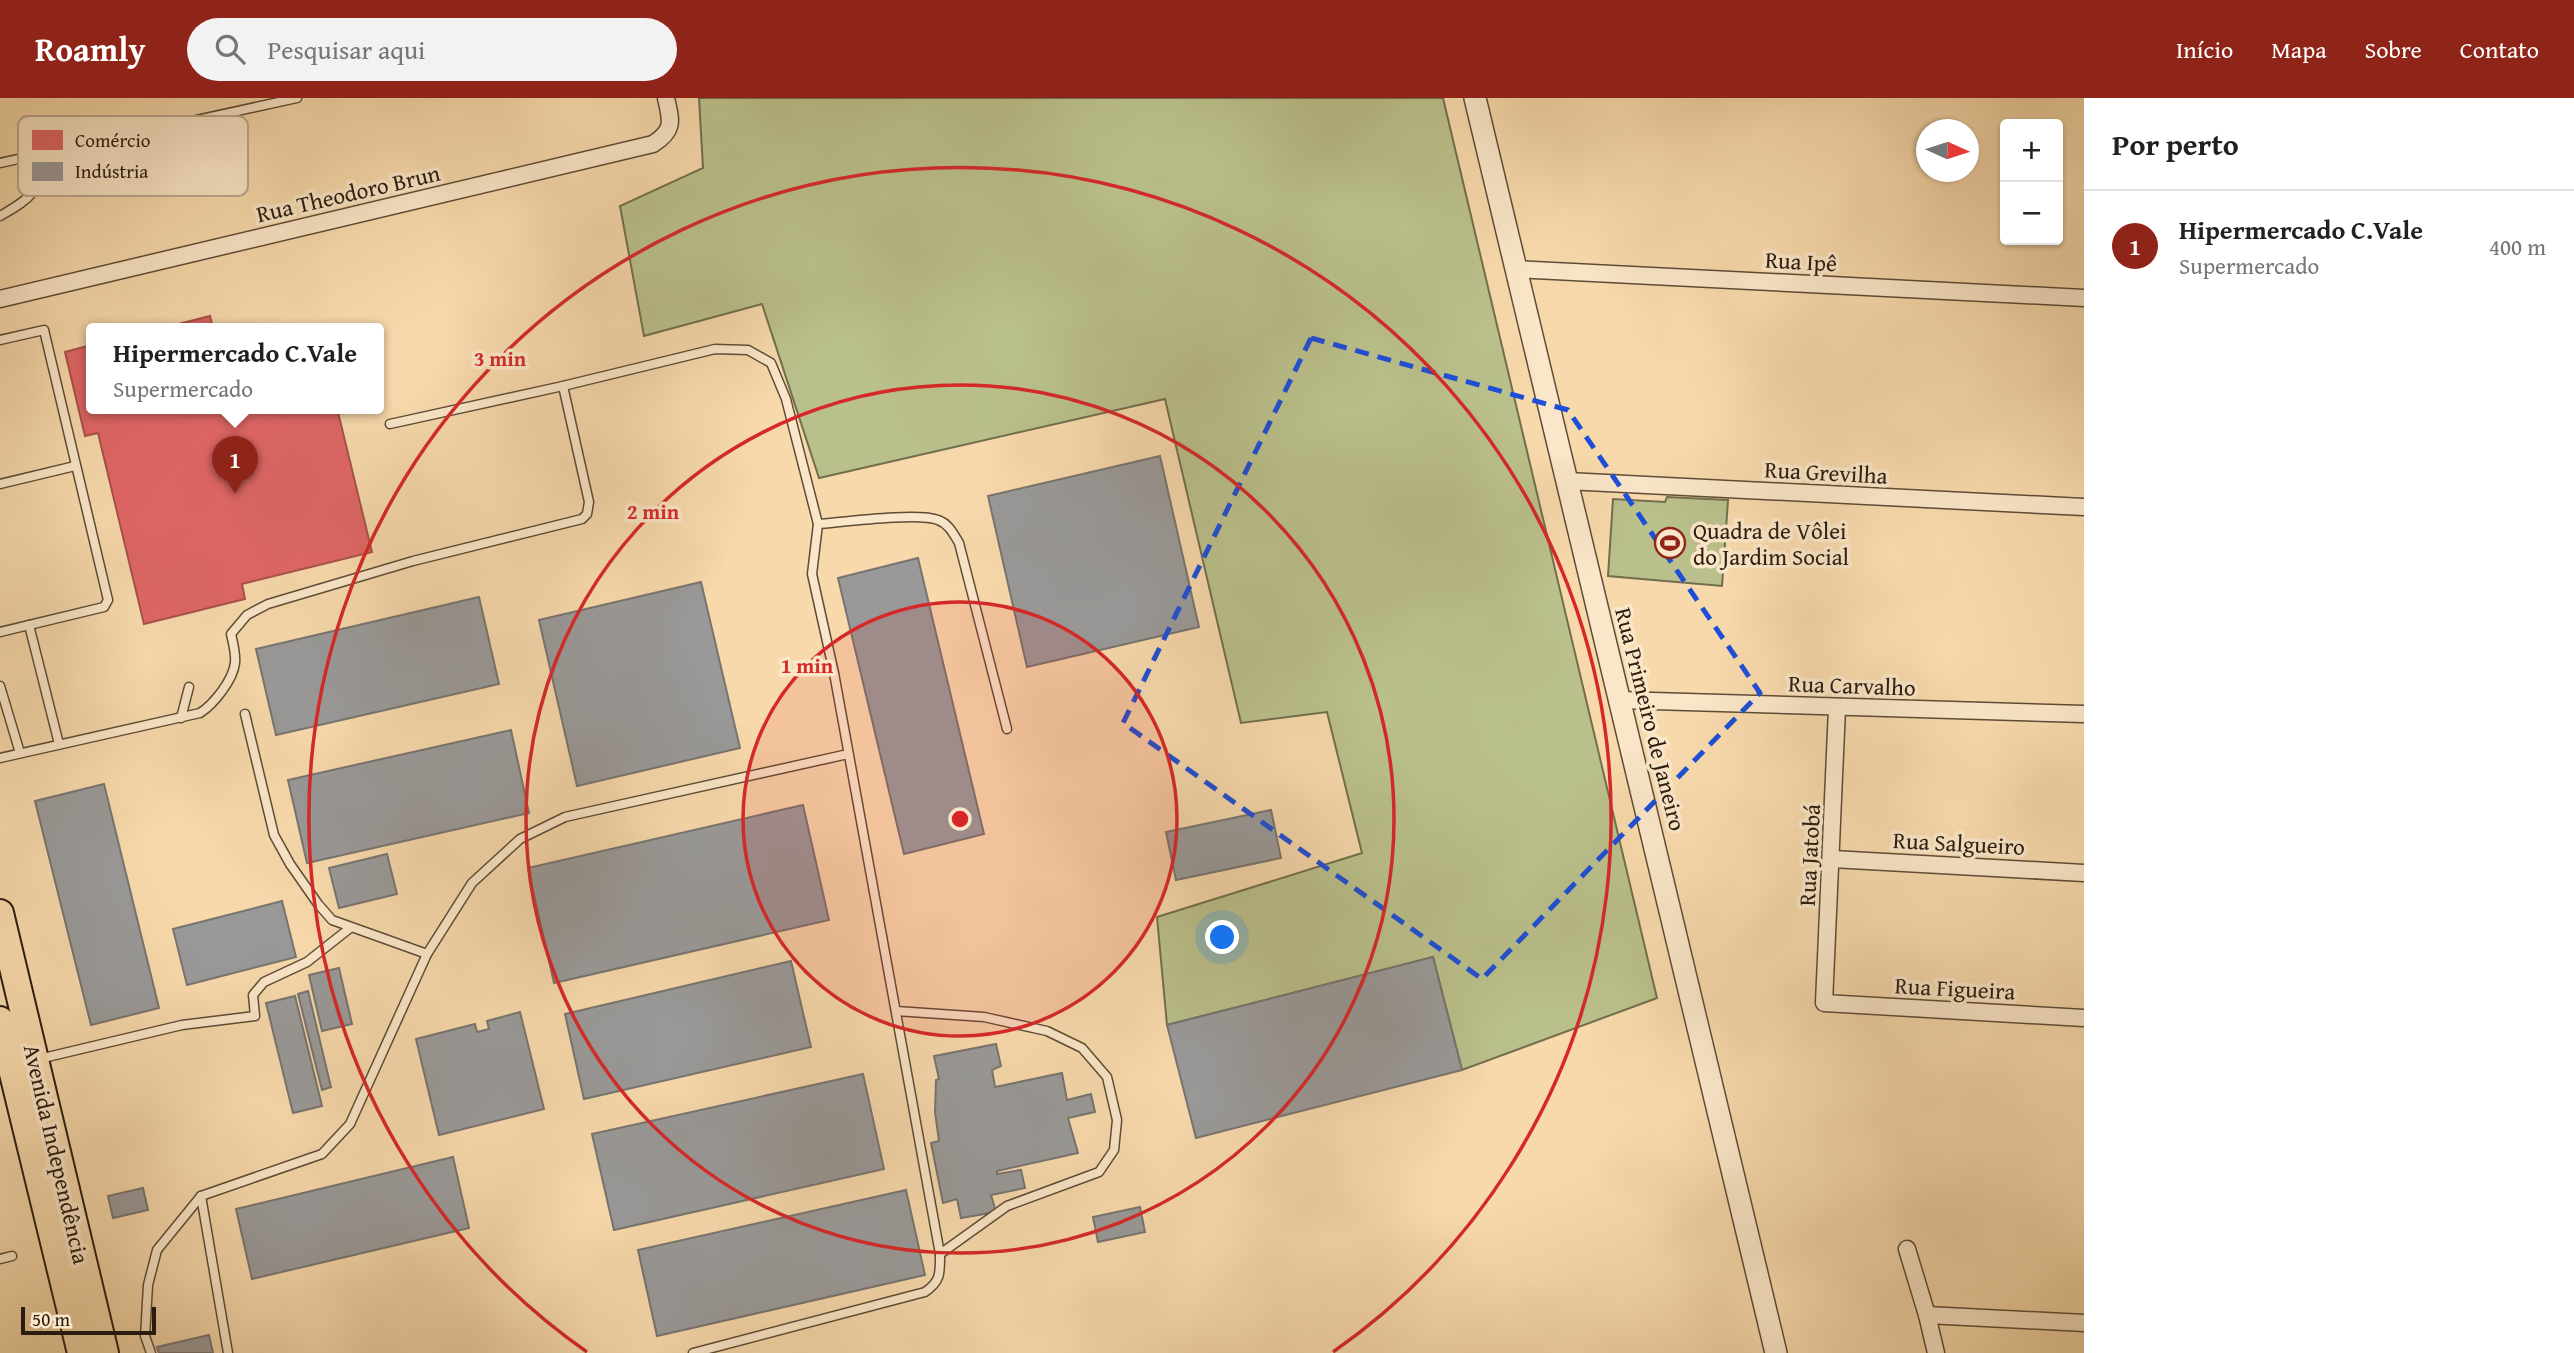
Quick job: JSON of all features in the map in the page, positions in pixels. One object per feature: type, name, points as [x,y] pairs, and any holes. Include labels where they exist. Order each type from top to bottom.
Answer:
[{"type":"main road","name":"Avenida Independência","points":[[0,913],[23,1063],[66,1241],[81,1353]]},
{"type":"main road","name":"Avenida Independência","points":[[0,1020],[23,1063]]},
{"type":"main road","name":"Avenida Independência","points":[[66,1241],[105,1353]]},
{"type":"street","name":"Rua Theodoro Brun","points":[[0,299],[653,144],[665,136],[671,122],[666,98]]},
{"type":"street","name":"Rua Primeiro de Janeiro","points":[[1475,98],[1776,1353]]},
{"type":"street","name":"Rua Ipê","points":[[1516,269],[2084,298]]},
{"type":"street","name":"Rua Grevilha","points":[[1567,481],[2084,507]]},
{"type":"street","name":"Rua Carvalho","points":[[1619,700],[2084,714]]},
{"type":"street","name":"Rua Jatobá","points":[[1824,1003],[1838,708]]},
{"type":"street","name":"Rua Salgueiro","points":[[1832,859],[2084,873]]},
{"type":"street","name":"Rua Figueira","points":[[1824,1003],[2084,1018]]},
{"type":"street","points":[[1907,1249],[1936,1353]]},
{"type":"street","points":[[1927,1315],[2084,1323]]},
{"type":"lane","points":[[216,116],[297,98]]},
{"type":"lane","points":[[0,163],[18,159]]},
{"type":"lane","points":[[0,216],[30,196]]},
{"type":"lane","points":[[0,340],[44,330],[108,600],[107,604],[0,632]]},
{"type":"lane","points":[[390,424],[715,349],[748,350],[771,363],[786,399],[818,524],[812,574],[834,673],[896,1011],[940,1254],[940,1272],[936,1285],[925,1292],[693,1353]]},
{"type":"lane","points":[[0,758],[200,713],[208,708],[227,684],[235,665],[231,634],[247,615],[268,604],[413,561],[582,519],[587,514],[589,502],[563,386]]},
{"type":"lane","points":[[0,484],[75,466]]},
{"type":"lane","points":[[818,524],[914,517],[936,519],[949,526],[959,543],[1007,729]]},
{"type":"lane","points":[[29,625],[59,744]]},
{"type":"lane","points":[[0,686],[20,753]]},
{"type":"lane","points":[[181,718],[189,687]]},
{"type":"lane","points":[[245,714],[274,835],[290,864],[318,904],[332,920],[427,954]]},
{"type":"lane","points":[[151,1353],[145,1336],[148,1285],[157,1250],[201,1196],[322,1154],[350,1124],[427,954],[472,883],[520,839],[565,817],[848,754]]},
{"type":"lane","points":[[23,1063],[182,1026],[255,1016],[253,995],[264,982],[306,962],[350,928]]},
{"type":"lane","points":[[896,1011],[984,1017],[1046,1031],[1082,1048],[1107,1077],[1117,1120],[1114,1150],[1099,1172],[1007,1206],[940,1254]]},
{"type":"lane","points":[[201,1196],[228,1353]]},
{"type":"lane","points":[[0,1259],[12,1256]]},
{"type":"highlighted area","points":[[1311,338],[1568,410],[1760,693],[1482,979],[1123,723]]},
{"type":"green space","points":[[699,98],[1443,98],[1657,998],[1462,1070],[1433,957],[1167,1025],[1157,917],[1362,853],[1327,712],[1241,723],[1165,399],[819,478],[762,304],[644,336],[620,206],[703,168]]},
{"type":"green space","points":[[1667,497],[1728,500],[1722,586],[1608,576],[1613,499],[1665,502]]},
{"type":"building: Comércio","points":[[210,316],[212,323],[183,323]]},
{"type":"building: Comércio","points":[[86,346],[86,414],[338,414],[372,552],[242,584],[245,599],[144,624],[98,433],[85,436],[65,352]]},
{"type":"building: Indústria","points":[[1160,456],[1199,627],[1027,667],[988,496]]},
{"type":"building: Indústria","points":[[918,558],[984,834],[904,854],[838,578]]},
{"type":"building: Indústria","points":[[701,582],[740,748],[577,786],[539,620]]},
{"type":"building: Indústria","points":[[479,597],[499,684],[276,735],[256,649]]},
{"type":"building: Indústria","points":[[511,730],[529,813],[307,863],[288,780]]},
{"type":"building: Indústria","points":[[104,784],[159,1008],[91,1025],[35,801]]},
{"type":"building: Indústria","points":[[803,805],[829,920],[554,983],[528,868]]},
{"type":"building: Indústria","points":[[1271,810],[1281,858],[1176,880],[1166,832]]},
{"type":"building: Indústria","points":[[387,854],[397,894],[339,908],[329,868]]},
{"type":"building: Indústria","points":[[282,901],[296,957],[187,985],[173,929]]},
{"type":"building: Indústria","points":[[1433,957],[1462,1070],[1196,1138],[1167,1025]]},
{"type":"building: Indústria","points":[[791,961],[811,1047],[584,1099],[565,1014]]},
{"type":"building: Indústria","points":[[339,968],[352,1024],[322,1031],[309,975]]},
{"type":"building: Indústria","points":[[308,991],[331,1087],[322,1090],[298,994]]},
{"type":"building: Indústria","points":[[295,996],[322,1106],[293,1113],[266,1003]]},
{"type":"building: Indústria","points":[[520,1012],[544,1109],[439,1135],[416,1039],[475,1024],[477,1032],[489,1029],[487,1021]]},
{"type":"building: Indústria","points":[[996,1044],[1001,1066],[992,1070],[995,1087],[1062,1073],[1067,1100],[1091,1094],[1095,1112],[1068,1118],[1078,1153],[997,1171],[997,1174],[1021,1170],[1025,1188],[991,1195],[996,1212],[961,1218],[957,1199],[943,1203],[931,1143],[939,1141],[935,1112],[936,1080],[939,1079],[934,1056]]},
{"type":"building: Indústria","points":[[863,1074],[884,1169],[614,1230],[592,1134]]},
{"type":"building: Indústria","points":[[453,1157],[469,1228],[252,1279],[236,1209]]},
{"type":"building: Indústria","points":[[143,1188],[148,1210],[113,1218],[108,1196]]},
{"type":"building: Indústria","points":[[906,1190],[925,1275],[657,1336],[638,1250]]},
{"type":"building: Indústria","points":[[1140,1207],[1145,1232],[1098,1242],[1093,1217]]},
{"type":"building: Indústria","points":[[209,1335],[213,1353],[159,1353],[157,1347]]},
{"type":"place","name":"Hipermercado C.Vale","points":[[235,494]]},
{"type":"place","name":"Quadra de Vôlei do Jardim Social","points":[[1670,543]]}]
